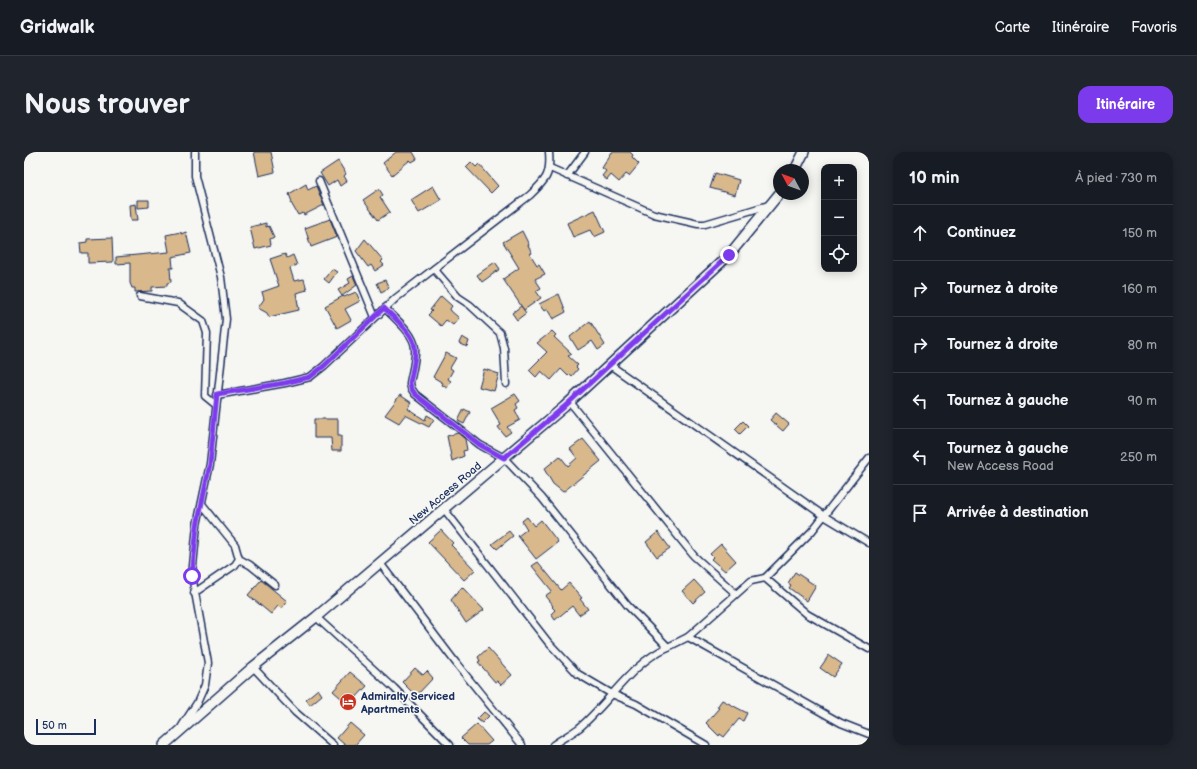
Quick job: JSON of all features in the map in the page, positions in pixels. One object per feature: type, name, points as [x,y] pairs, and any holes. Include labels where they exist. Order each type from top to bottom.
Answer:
[{"type":"main road","points":[[798,164],[804,152]]},
{"type":"main road","name":"New Access Road","points":[[164,745],[252,667],[316,617],[570,402],[729,255],[775,200]]},
{"type":"street","points":[[178,732],[197,703],[205,685],[208,663],[192,576],[197,526],[210,464],[226,319],[221,277],[195,176],[195,152]]},
{"type":"street","points":[[217,394],[285,383],[310,377],[324,366],[384,308],[530,195],[543,183],[550,168],[549,152]]},
{"type":"street","points":[[567,176],[585,152]]},
{"type":"street","points":[[550,168],[654,214],[698,224],[705,224],[772,205]]},
{"type":"street","points":[[319,182],[376,316]]},
{"type":"street","points":[[434,269],[458,297],[470,305],[500,333],[504,348],[506,384]]},
{"type":"street","points":[[140,296],[178,303],[203,321],[207,333],[205,396],[216,405]]},
{"type":"street","points":[[384,308],[411,337],[414,343],[415,349],[410,383],[415,394],[480,445],[504,458],[542,498],[628,606],[668,647]]},
{"type":"street","points":[[610,365],[824,516],[869,543]]},
{"type":"street","points":[[570,402],[694,556],[735,593]]},
{"type":"street","points":[[553,745],[579,727],[636,668],[654,654],[688,637],[735,593],[751,581],[765,578],[824,516],[869,458]]},
{"type":"street","points":[[202,504],[235,545],[239,559],[250,565],[275,585]]},
{"type":"street","points":[[444,509],[560,656],[578,674],[612,694],[636,704],[706,745]]},
{"type":"street","points":[[194,593],[235,565],[239,559]]},
{"type":"street","points":[[380,563],[456,663],[522,745]]},
{"type":"street","points":[[765,578],[807,614],[869,649]]},
{"type":"street","points":[[316,617],[394,688],[450,745]]},
{"type":"street","points":[[688,637],[834,720],[869,734]]},
{"type":"street","points":[[252,667],[295,712],[333,745]]},
{"type":"building","points":[[254,152],[271,152],[275,172],[259,176]]},
{"type":"building","points":[[396,152],[413,152],[417,159],[412,162],[410,160],[392,175],[383,163]]},
{"type":"building","points":[[612,152],[630,152],[633,155],[632,157],[639,164],[629,176],[626,174],[619,182],[611,175],[607,180],[602,176],[606,171],[602,168]]},
{"type":"building","points":[[338,161],[346,174],[344,176],[347,181],[340,186],[337,180],[328,186],[320,173]]},
{"type":"building","points":[[471,162],[476,167],[479,164],[498,186],[491,193],[466,167]]},
{"type":"building","points":[[715,173],[739,180],[735,195],[710,188]]},
{"type":"building","points":[[306,184],[308,190],[316,186],[324,205],[304,215],[303,213],[298,215],[291,203],[289,194]]},
{"type":"building","points":[[433,186],[441,200],[419,213],[411,200]]},
{"type":"building","points":[[379,189],[383,195],[380,197],[390,212],[378,220],[363,200]]},
{"type":"building","points":[[138,200],[149,200],[149,207],[138,208]]},
{"type":"building","points":[[136,204],[138,220],[131,220],[130,205]]},
{"type":"building","points":[[595,210],[605,232],[594,237],[590,230],[573,237],[567,223]]},
{"type":"building","points":[[330,219],[337,237],[311,247],[305,228]]},
{"type":"building","points":[[266,223],[266,227],[269,226],[274,237],[270,239],[271,245],[255,249],[250,227]]},
{"type":"building","points":[[522,231],[532,253],[530,254],[545,274],[535,279],[541,288],[536,291],[541,298],[524,310],[503,279],[519,268],[503,242]]},
{"type":"building","points":[[181,232],[181,234],[186,232],[191,253],[172,257],[173,268],[170,268],[171,282],[167,283],[167,286],[152,287],[152,291],[135,292],[135,288],[132,288],[130,283],[130,263],[116,264],[116,257],[169,252],[166,235]]},
{"type":"building","points":[[112,238],[113,262],[88,263],[88,253],[81,253],[80,243],[87,242],[87,239]]},
{"type":"building","points":[[365,239],[383,260],[381,262],[384,265],[375,271],[371,265],[368,267],[356,251]]},
{"type":"building","points":[[285,254],[287,258],[293,255],[297,265],[290,268],[294,281],[304,279],[307,290],[296,293],[299,310],[269,317],[267,313],[258,308],[264,299],[262,292],[279,286],[270,259]]},
{"type":"building","points":[[495,262],[500,269],[482,282],[477,275]]},
{"type":"building","points":[[332,269],[337,272],[329,283],[324,279]]},
{"type":"building","points":[[353,276],[357,285],[342,296],[338,290],[350,283],[348,279]]},
{"type":"building","points":[[385,280],[389,288],[381,292],[377,283]]},
{"type":"building","points":[[356,292],[360,301],[345,309],[351,320],[337,328],[325,306],[343,296],[344,297]]},
{"type":"building","points":[[559,294],[566,312],[553,319],[547,309],[544,311],[539,304]]},
{"type":"building","points":[[441,296],[452,306],[450,309],[451,311],[459,318],[453,325],[446,320],[441,326],[428,315]]},
{"type":"building","points":[[521,306],[526,313],[517,320],[512,313]]},
{"type":"building","points":[[590,321],[605,345],[598,350],[592,341],[578,350],[570,337]]},
{"type":"building","points":[[552,331],[556,335],[554,337],[572,354],[568,356],[578,365],[576,367],[578,369],[572,376],[570,374],[568,376],[561,369],[551,380],[541,371],[536,377],[529,370],[547,352],[537,343]]},
{"type":"building","points":[[462,337],[469,341],[467,347],[459,343]]},
{"type":"building","points":[[446,353],[456,358],[450,368],[453,370],[448,379],[451,381],[447,388],[442,385],[443,383],[433,377]]},
{"type":"building","points":[[484,369],[499,374],[494,391],[479,387]]},
{"type":"building","points":[[515,394],[520,401],[516,404],[518,408],[515,410],[520,420],[507,427],[511,432],[505,436],[498,427],[501,425],[491,408]]},
{"type":"building","points":[[400,395],[412,403],[408,409],[425,420],[427,415],[434,419],[429,427],[405,415],[399,423],[385,415]]},
{"type":"building","points":[[464,409],[470,412],[464,424],[458,421]]},
{"type":"building","points":[[776,413],[789,424],[783,431],[770,420]]},
{"type":"building","points":[[314,419],[338,419],[338,436],[341,436],[341,451],[332,451],[331,438],[314,438]]},
{"type":"building","points":[[743,421],[748,426],[740,434],[735,429]]},
{"type":"building","points":[[458,433],[465,439],[467,450],[463,451],[464,456],[452,461],[447,436]]},
{"type":"building","points":[[583,439],[601,461],[563,492],[553,484],[544,469],[560,456],[568,466],[577,458],[570,449]]},
{"type":"building","points":[[527,517],[534,526],[541,520],[558,542],[536,559],[518,536],[527,529],[522,521]]},
{"type":"building","points":[[441,530],[453,543],[451,545],[475,570],[464,580],[428,542]]},
{"type":"building","points":[[509,531],[513,536],[497,549],[492,544]]},
{"type":"building","points":[[658,532],[670,548],[657,557],[646,542]]},
{"type":"building","points":[[721,544],[736,561],[725,571],[711,559],[713,557],[710,554]]},
{"type":"building","points":[[538,562],[561,590],[569,583],[582,598],[580,599],[588,609],[579,615],[572,606],[555,620],[551,614],[555,610],[545,596],[552,591],[532,566]]},
{"type":"building","points":[[795,572],[816,586],[807,601],[789,588],[791,585],[788,583]]},
{"type":"building","points":[[261,580],[287,601],[281,609],[278,606],[271,614],[248,595]]},
{"type":"building","points":[[694,580],[705,592],[693,603],[682,591]]},
{"type":"building","points":[[462,587],[484,610],[466,623],[451,600]]},
{"type":"building","points":[[488,648],[512,675],[501,685],[497,681],[495,682],[478,662],[480,661],[478,657]]},
{"type":"building","points":[[829,655],[842,664],[833,677],[820,668]]},
{"type":"building","points":[[415,668],[423,675],[427,671],[433,678],[416,696],[402,682]]},
{"type":"building","points":[[350,672],[367,686],[349,705],[333,691]]},
{"type":"building","points":[[318,689],[322,695],[310,705],[306,699]]},
{"type":"building","points":[[722,700],[747,713],[743,721],[739,719],[724,737],[720,734],[719,736],[706,723],[719,708],[717,707]]},
{"type":"building","points":[[484,712],[489,716],[482,723],[477,719]]},
{"type":"building","points":[[350,723],[364,735],[355,745],[345,745],[337,738]]},
{"type":"building","points":[[477,724],[492,741],[487,745],[468,745],[461,738]]},
{"type":"place","name":"Admiralty Serviced Apartments","points":[[348,702]]},
{"type":"route","points":[[192,576],[197,526],[210,464],[217,394],[285,383],[310,377],[324,366],[384,308],[411,337],[414,343],[415,349],[410,383],[415,394],[480,445],[504,458],[564,407],[729,255]]}]
